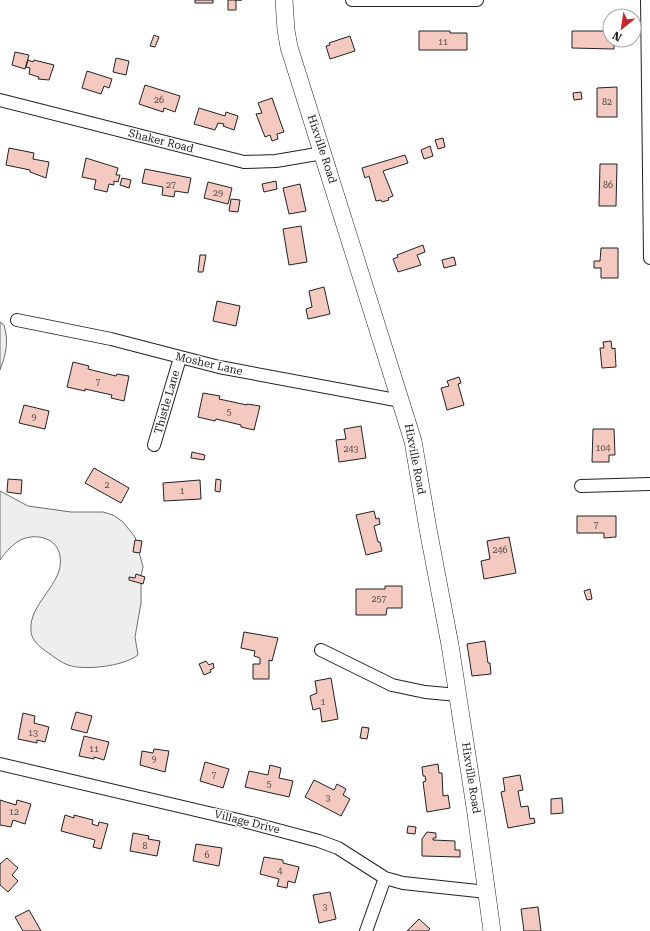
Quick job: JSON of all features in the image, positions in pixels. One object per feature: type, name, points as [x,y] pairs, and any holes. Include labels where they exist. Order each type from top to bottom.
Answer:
[{"type":"street","name":"Hixville Road","points":[[284,0],[289,47],[402,401],[416,456],[458,695],[492,931]]},
{"type":"street","points":[[352,0],[477,0]]},
{"type":"street","points":[[647,0],[650,147],[650,258]]},
{"type":"street","name":"Shaker Road","points":[[0,100],[244,162],[276,161],[323,153]]},
{"type":"street","name":"Mosher Lane","points":[[17,320],[111,339],[180,358],[246,372],[402,401]]},
{"type":"street","name":"Thistle Lane","points":[[154,445],[180,358]]},
{"type":"street","points":[[581,486],[650,484]]},
{"type":"street","points":[[321,650],[392,685],[425,692],[458,695]]},
{"type":"street","name":"Village Drive","points":[[0,764],[319,840],[338,848],[385,878],[403,883],[487,892]]},
{"type":"street","points":[[366,931],[385,878]]},
{"type":"shaded area","points":[[0,322],[4,325],[7,342],[4,359],[0,370]]},
{"type":"shaded area","points":[[0,491],[28,506],[71,512],[103,512],[113,515],[123,522],[135,537],[143,567],[141,576],[141,603],[135,637],[138,655],[132,659],[114,665],[84,668],[75,667],[59,661],[36,643],[31,634],[32,621],[40,602],[57,576],[60,566],[60,556],[58,549],[49,540],[30,537],[17,542],[0,560]]},
{"type":"building","points":[[195,0],[213,0],[213,3],[195,3]]},
{"type":"building","points":[[228,0],[236,0],[236,10],[228,10]]},
{"type":"building","points":[[419,31],[450,31],[450,33],[467,33],[467,50],[419,50]]},
{"type":"building","points":[[572,31],[602,31],[602,48],[614,49],[572,48]]},
{"type":"building","points":[[154,35],[159,37],[155,47],[150,46]]},
{"type":"building","points":[[350,36],[355,51],[330,59],[326,46],[330,45],[329,43]]},
{"type":"building","points":[[15,52],[29,55],[25,69],[12,65]]},
{"type":"building","points":[[116,58],[129,61],[126,75],[113,72]]},
{"type":"building","points":[[28,60],[54,65],[49,80],[38,79],[39,77],[29,74],[30,68],[26,67]]},
{"type":"building","points":[[87,71],[112,79],[109,88],[104,86],[101,94],[82,88]]},
{"type":"building","points":[[145,85],[180,96],[175,112],[164,108],[163,112],[139,104]]},
{"type":"building","points":[[617,87],[617,117],[597,117],[597,88]]},
{"type":"building","points":[[581,92],[582,99],[574,100],[573,93]]},
{"type":"building","points":[[272,98],[284,132],[277,134],[278,139],[272,141],[270,135],[265,137],[256,114],[262,113],[258,103]]},
{"type":"building","points":[[199,108],[225,116],[226,112],[238,116],[234,130],[223,126],[224,124],[218,123],[215,130],[194,124]]},
{"type":"building","points":[[443,138],[445,147],[438,149],[435,140]]},
{"type":"building","points":[[430,146],[433,156],[424,159],[421,150]]},
{"type":"building","points":[[9,148],[34,153],[33,159],[49,162],[46,178],[30,172],[30,170],[6,165]]},
{"type":"building","points":[[405,155],[408,163],[383,171],[393,196],[388,198],[389,200],[382,202],[381,200],[376,201],[369,176],[365,178],[362,168]]},
{"type":"building","points":[[86,158],[118,168],[116,175],[120,175],[118,182],[114,181],[114,185],[109,184],[107,192],[94,189],[96,180],[82,177]]},
{"type":"building","points":[[600,164],[617,164],[616,206],[599,206]]},
{"type":"building","points":[[145,169],[191,178],[188,193],[175,191],[174,197],[162,195],[163,187],[142,183]]},
{"type":"building","points":[[122,178],[131,180],[129,188],[120,185]]},
{"type":"building","points":[[276,181],[277,189],[264,192],[262,184]]},
{"type":"building","points":[[208,182],[232,188],[228,204],[204,198]]},
{"type":"building","points":[[300,184],[306,211],[289,214],[283,188]]},
{"type":"building","points":[[231,199],[240,200],[238,212],[229,211]]},
{"type":"building","points":[[301,226],[307,262],[289,265],[283,229]]},
{"type":"building","points":[[423,245],[425,252],[417,255],[421,265],[398,272],[393,259],[398,257],[397,255]]},
{"type":"building","points":[[601,248],[618,248],[618,278],[601,278],[601,268],[594,268],[594,261],[600,261]]},
{"type":"building","points":[[200,255],[206,255],[203,272],[198,272]]},
{"type":"building","points":[[454,257],[456,265],[444,268],[442,260]]},
{"type":"building","points":[[324,287],[330,314],[308,319],[306,309],[312,307],[309,291]]},
{"type":"building","points":[[217,301],[240,306],[236,326],[213,321]]},
{"type":"building","points":[[611,341],[612,349],[615,348],[616,367],[602,368],[600,348],[604,348],[603,342]]},
{"type":"building","points":[[73,362],[89,366],[88,369],[116,376],[117,374],[129,376],[124,401],[111,398],[112,395],[67,387]]},
{"type":"building","points":[[459,377],[461,383],[458,384],[464,405],[447,410],[441,388],[449,386],[447,381]]},
{"type":"building","points":[[203,393],[220,396],[219,399],[247,405],[260,406],[254,430],[216,419],[215,421],[198,417]]},
{"type":"building","points":[[24,405],[49,411],[45,429],[19,423]]},
{"type":"building","points":[[361,426],[366,458],[339,462],[336,440],[346,439],[344,429]]},
{"type":"building","points":[[593,429],[614,429],[615,455],[609,455],[609,462],[592,462]]},
{"type":"building","points":[[192,452],[205,455],[204,460],[191,458]]},
{"type":"building","points":[[94,468],[129,488],[121,503],[85,483]]},
{"type":"building","points":[[8,479],[22,480],[21,494],[7,492]]},
{"type":"building","points":[[216,479],[221,480],[220,492],[215,491]]},
{"type":"building","points":[[200,480],[201,499],[164,501],[163,483]]},
{"type":"building","points":[[374,511],[376,519],[379,518],[380,524],[374,526],[382,551],[366,555],[356,515]]},
{"type":"building","points":[[577,516],[616,516],[616,537],[604,538],[604,533],[577,533]]},
{"type":"building","points":[[509,537],[516,573],[484,579],[481,561],[490,559],[487,541]]},
{"type":"building","points":[[135,540],[142,541],[140,553],[133,552]]},
{"type":"building","points":[[136,574],[145,577],[143,584],[129,580],[129,577],[135,578]]},
{"type":"building","points":[[385,586],[402,586],[402,608],[387,608],[386,615],[356,615],[356,589],[385,589]]},
{"type":"building","points":[[590,589],[592,599],[587,600],[584,591]]},
{"type":"building","points":[[244,632],[278,638],[272,661],[269,660],[269,679],[253,679],[253,664],[260,664],[260,658],[254,656],[255,651],[241,648]]},
{"type":"building","points":[[485,641],[491,674],[472,676],[467,644]]},
{"type":"building","points":[[206,661],[209,665],[213,663],[214,668],[210,670],[211,672],[204,675],[199,664]]},
{"type":"building","points":[[331,678],[338,719],[322,722],[320,708],[313,710],[310,696],[317,693],[315,681]]},
{"type":"building","points":[[76,712],[92,716],[87,733],[71,729]]},
{"type":"building","points":[[23,713],[35,716],[34,723],[49,727],[45,742],[37,740],[37,743],[18,739]]},
{"type":"building","points":[[362,727],[369,728],[367,739],[360,738]]},
{"type":"building","points":[[84,736],[109,742],[104,760],[94,757],[94,759],[79,756]]},
{"type":"building","points":[[154,749],[169,751],[165,772],[140,765],[142,751],[153,753]]},
{"type":"building","points":[[205,762],[229,769],[223,788],[200,781]]},
{"type":"building","points":[[438,764],[439,773],[442,773],[443,796],[448,795],[450,808],[427,812],[423,782],[426,781],[425,776],[423,776],[422,767]]},
{"type":"building","points":[[270,765],[281,768],[279,778],[293,781],[289,797],[245,787],[249,771],[268,775]]},
{"type":"building","points":[[520,775],[523,790],[518,791],[521,807],[528,806],[530,819],[534,818],[535,823],[508,828],[501,792],[505,791],[503,778]]},
{"type":"building","points":[[314,780],[334,790],[337,784],[346,789],[343,795],[350,799],[341,816],[305,797]]},
{"type":"building","points":[[562,798],[563,813],[551,814],[551,799]]},
{"type":"building","points":[[0,800],[16,805],[17,800],[31,804],[25,824],[13,820],[11,827],[0,825]]},
{"type":"building","points":[[65,815],[74,818],[74,815],[93,820],[92,824],[98,826],[99,822],[108,824],[101,849],[93,847],[95,840],[61,831]]},
{"type":"building","points":[[408,826],[416,827],[415,834],[407,833]]},
{"type":"building","points":[[427,832],[436,833],[436,838],[433,838],[433,840],[455,841],[455,850],[460,850],[460,857],[422,856],[422,839]]},
{"type":"building","points":[[133,833],[149,836],[148,839],[160,841],[157,856],[130,851]]},
{"type":"building","points":[[196,844],[222,848],[219,866],[193,861]]},
{"type":"building","points":[[264,857],[283,860],[283,863],[299,867],[295,883],[288,881],[287,888],[277,886],[279,879],[260,874]]},
{"type":"building","points":[[7,858],[18,868],[12,875],[18,881],[8,892],[0,885],[0,864]]},
{"type":"building","points":[[330,892],[336,919],[319,923],[313,895]]},
{"type":"building","points":[[538,907],[541,931],[524,931],[521,909]]},
{"type":"building","points":[[29,910],[41,931],[23,931],[15,917]]},
{"type":"building","points":[[419,919],[430,929],[428,931],[407,931]]}]
